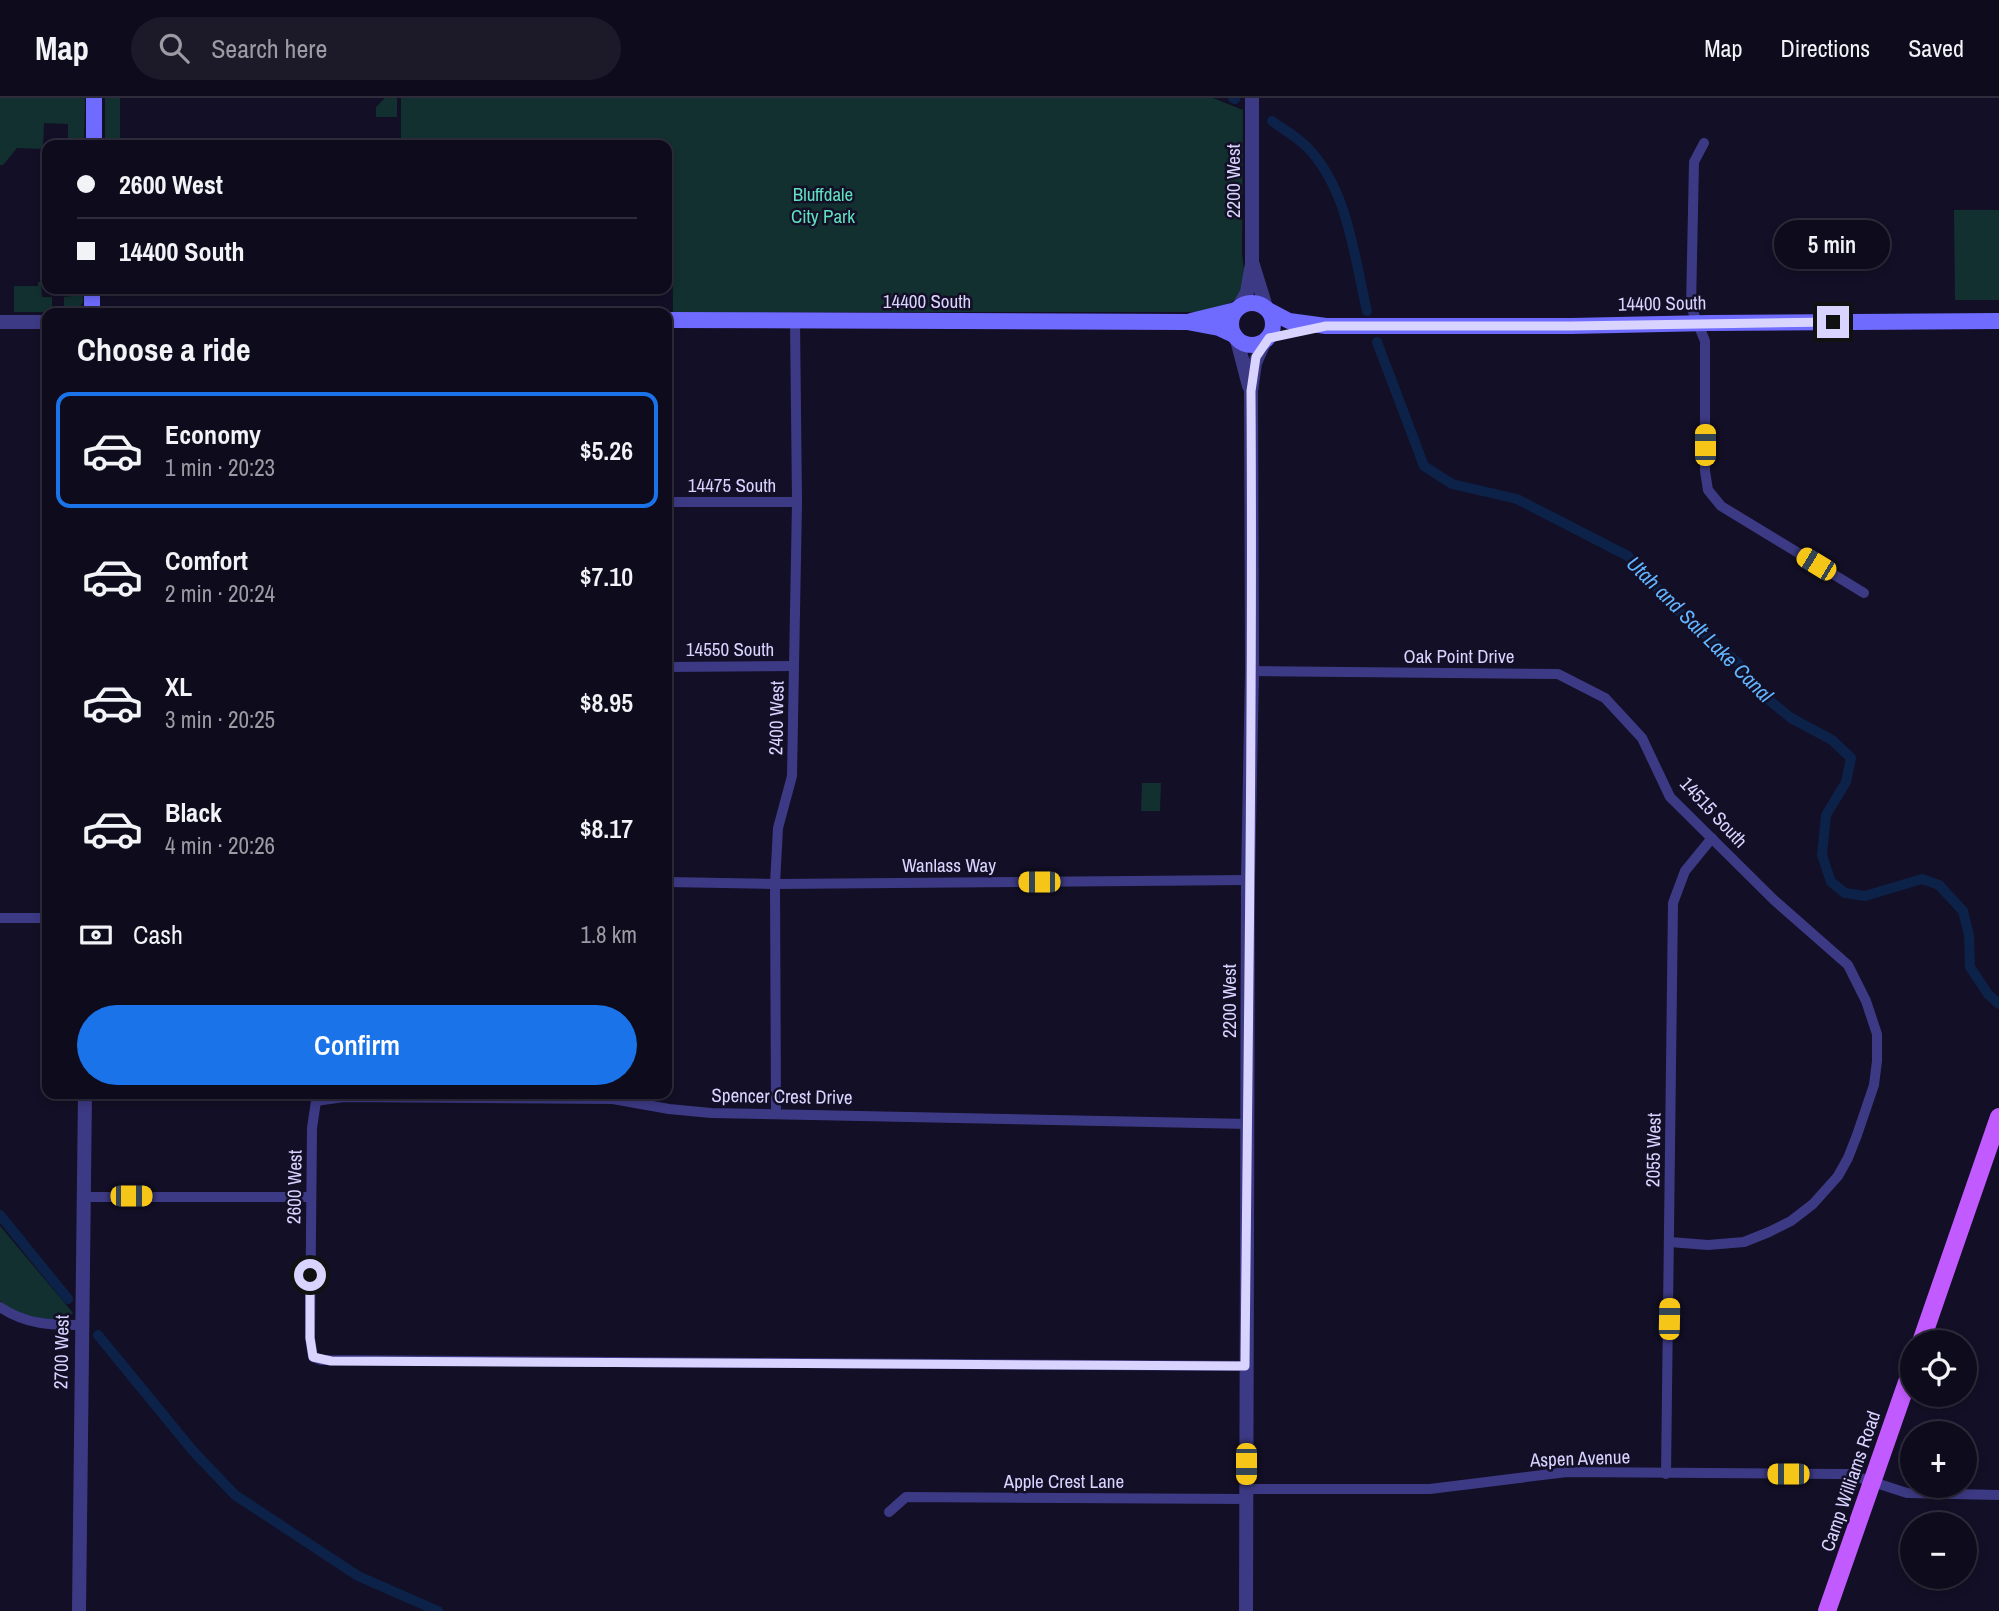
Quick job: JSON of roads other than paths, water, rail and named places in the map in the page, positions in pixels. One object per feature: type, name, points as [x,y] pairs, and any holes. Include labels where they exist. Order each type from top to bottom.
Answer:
[{"type":"main road","points":[[94,98],[94,140]]},
{"type":"main road","points":[[1252,303],[1268,309],[1274,325],[1267,340],[1251,346],[1236,338],[1231,323],[1238,308],[1252,303]]},
{"type":"main road","name":"14400 South","points":[[1187,322],[1238,308]]},
{"type":"main road","name":"14400 South","points":[[1268,309],[1289,321],[1326,326],[1999,321]]},
{"type":"main road","name":"14400 South","points":[[672,320],[1187,322],[1219,328],[1236,338]]},
{"type":"main road","name":"14400 South","points":[[1267,340],[1326,326]]},
{"type":"main road","points":[[1925,1330],[1999,1117]]},
{"type":"main road","name":"Camp Williams Road","points":[[1827,1611],[1900,1402]]},
{"type":"street","name":"2200 West","points":[[1238,308],[1247,292],[1252,264],[1252,98]]},
{"type":"street","points":[[1704,143],[1694,171],[1691,307],[1705,341],[1705,481],[1713,499],[1721,506],[1864,593]]},
{"type":"street","name":"2200 West","points":[[1252,264],[1268,309]]},
{"type":"street","name":"2400 West","points":[[776,1112],[775,884],[778,828],[792,776],[797,502],[795,321]]},
{"type":"street","points":[[0,322],[42,322]]},
{"type":"street","name":"2200 West","points":[[1236,338],[1251,391]]},
{"type":"street","name":"2200 West","points":[[1246,1611],[1248,880],[1252,671],[1251,391],[1255,363],[1267,340]]},
{"type":"street","name":"14475 South","points":[[672,502],[797,502]]},
{"type":"street","name":"14550 South","points":[[672,667],[794,666]]},
{"type":"street","name":"Oak Point Drive","points":[[1252,671],[1558,674],[1605,698],[1643,738]]},
{"type":"street","name":"14515 South","points":[[1643,738],[1670,797],[1774,900],[1848,965],[1866,1000],[1877,1034],[1874,1085],[1848,1158],[1838,1176],[1812,1204],[1791,1221],[1744,1242],[1670,1242]]},
{"type":"street","name":"2055 West","points":[[1666,1474],[1673,904],[1685,872],[1712,838]]},
{"type":"street","name":"Wanlass Way","points":[[672,882],[775,884],[1248,880]]},
{"type":"street","points":[[0,918],[42,918]]},
{"type":"street","name":"2700 West","points":[[79,1611],[85,1099]]},
{"type":"street","name":"Spencer Crest Drive","points":[[316,1101],[330,1099]]},
{"type":"street","name":"Spencer Crest Drive","points":[[613,1099],[711,1112],[1249,1124]]},
{"type":"street","name":"2600 West","points":[[316,1101],[312,1128],[309,1328],[313,1357],[331,1361],[1245,1366]]},
{"type":"street","points":[[84,1196],[312,1196]]},
{"type":"street","points":[[0,1307],[22,1320],[35,1323],[82,1325]]},
{"type":"street","name":"Aspen Avenue","points":[[1245,1494],[1430,1489],[1567,1472],[1848,1474],[1907,1493],[1999,1495]]},
{"type":"street","name":"Apple Crest Lane","points":[[888,1511],[906,1497],[1245,1494]]},
{"type":"waterway","name":"Utah and Salt Lake Canal","points":[[1272,121],[1307,147],[1332,183],[1348,224],[1367,311]]},
{"type":"waterway","name":"Utah and Salt Lake Canal","points":[[1377,342],[1424,466],[1452,484],[1517,499],[1628,556],[1674,607],[1738,663],[1764,696],[1791,718],[1832,740],[1851,758],[1846,782],[1826,815],[1822,855],[1831,882],[1845,893],[1865,896],[1922,879],[1939,885],[1963,911],[1969,935],[1970,967],[1988,994],[1999,1004]]},
{"type":"waterway","points":[[0,1215],[68,1299]]},
{"type":"waterway","points":[[98,1335],[193,1451],[235,1495],[358,1576],[438,1611]]},
{"type":"park label","name":"Bluffdale City Park","points":[[823,205]]}]
